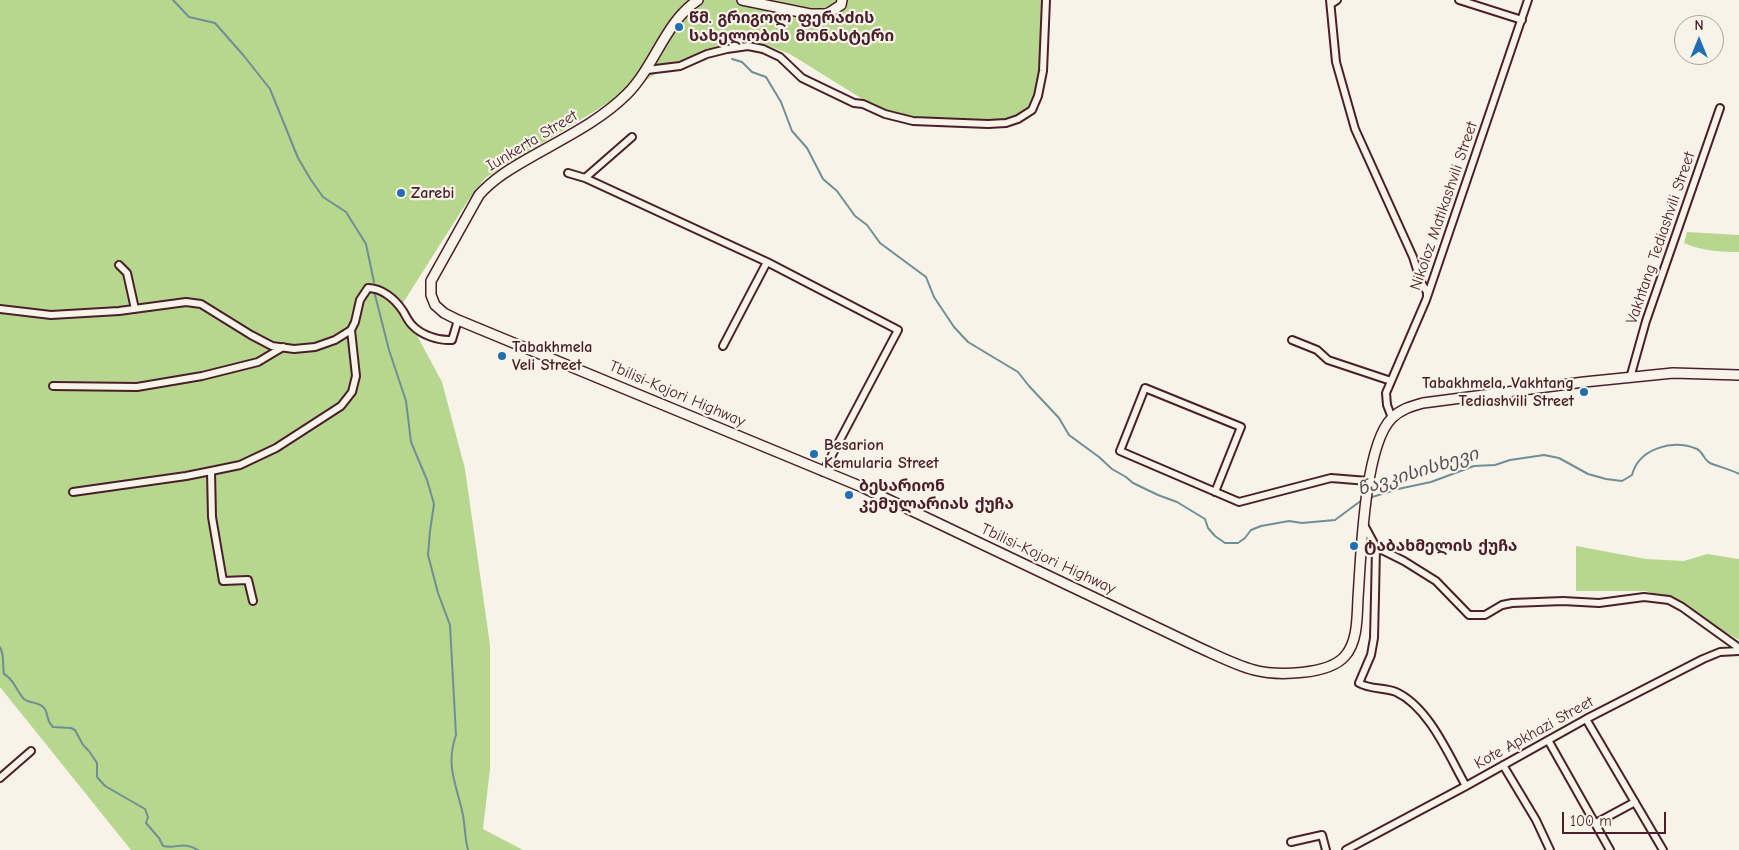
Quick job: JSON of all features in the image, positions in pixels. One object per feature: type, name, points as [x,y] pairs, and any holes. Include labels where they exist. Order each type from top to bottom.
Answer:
[{"type":"main road","name":"Iunkerta Street","points":[[458,320],[435,306],[431,296],[431,281],[480,195],[488,185],[508,170],[600,117],[629,93],[647,70],[678,19],[689,6],[698,0]]},
{"type":"main road","points":[[742,0],[810,14],[827,14],[841,5],[842,0]]},
{"type":"main road","name":"Tbilisi-Kojori Highway","points":[[458,320],[862,487],[1225,659],[1255,671],[1279,673],[1325,669],[1345,657],[1350,648],[1357,621],[1368,481]]},
{"type":"main road","points":[[1368,481],[1383,433],[1392,418],[1407,408],[1423,403],[1673,373],[1739,376]]},
{"type":"street","points":[[647,70],[680,66],[707,54],[748,46],[763,49],[780,57],[802,78],[854,103],[863,104],[885,114],[913,120],[970,124],[1006,123],[1018,119],[1032,110],[1038,96],[1043,71],[1046,0]]},
{"type":"street","points":[[1337,0],[1331,1],[1336,62],[1355,128],[1413,257],[1421,282],[1427,292],[1426,300]]},
{"type":"street","points":[[1459,0],[1522,20]]},
{"type":"street","name":"Nikoloz Matikashvili Street","points":[[1392,418],[1387,405],[1386,393],[1426,300],[1528,0]]},
{"type":"street","name":"Vakhtang Tediashvili Street","points":[[1630,378],[1646,321],[1720,108]]},
{"type":"street","points":[[585,178],[632,137]]},
{"type":"street","points":[[568,173],[585,178],[767,262],[898,330],[823,472]]},
{"type":"street","points":[[723,346],[767,262]]},
{"type":"street","points":[[119,265],[127,273],[135,309]]},
{"type":"street","points":[[0,309],[52,314],[135,309],[186,302],[201,304],[272,346],[294,349],[315,347],[335,340],[351,330],[355,322],[360,300],[368,288],[376,288],[389,296],[402,309],[412,326],[424,334],[438,339],[452,340],[458,320]]},
{"type":"street","points":[[73,492],[211,471],[240,464],[276,448],[341,406],[352,392],[356,376],[351,330]]},
{"type":"street","points":[[1292,340],[1317,350],[1328,360],[1392,381]]},
{"type":"street","points":[[53,386],[137,387],[202,376],[258,362],[283,347]]},
{"type":"street","points":[[1215,492],[1241,426],[1145,388],[1120,451],[1215,492],[1239,502],[1331,478],[1368,481]]},
{"type":"street","points":[[211,471],[212,517],[222,581],[248,580],[253,601]]},
{"type":"street","points":[[1364,524],[1376,547],[1374,638],[1371,655],[1359,683],[1367,688],[1396,692],[1419,708],[1434,729],[1466,786]]},
{"type":"street","points":[[1376,547],[1404,561],[1436,581],[1469,615],[1485,615],[1502,605],[1512,603],[1563,601],[1599,603],[1644,597],[1669,600],[1682,607],[1739,649]]},
{"type":"street","name":"Kote Apkhazi Street","points":[[1346,850],[1466,786],[1586,718],[1709,656],[1739,649]]},
{"type":"street","points":[[1586,718],[1663,850]]},
{"type":"street","points":[[1548,740],[1610,850]]},
{"type":"street","points":[[0,778],[31,750]]},
{"type":"street","points":[[1503,765],[1536,820],[1550,850]]},
{"type":"street","points":[[1596,823],[1635,802]]},
{"type":"street","points":[[1291,842],[1322,835],[1326,850]]},
{"type":"green space","points":[[0,0],[1042,0],[1041,71],[1037,96],[1029,109],[1005,122],[913,119],[885,111],[790,54],[746,37],[667,67],[485,178],[467,202],[401,306],[442,382],[465,469],[490,645],[490,769],[483,829],[523,850],[131,850],[0,687]]},
{"type":"green space","points":[[1687,232],[1739,235],[1739,252],[1711,251],[1691,246],[1684,243]]},
{"type":"green space","points":[[1576,546],[1646,559],[1684,561],[1707,554],[1739,559],[1739,640],[1688,606],[1646,591],[1576,591]]},
{"type":"waterway","points":[[173,0],[189,17],[215,23],[270,89],[298,158],[311,180],[323,197],[346,212],[366,244],[374,282]]},
{"type":"waterway","name":"წავკისისხევი","points":[[732,59],[742,62],[752,72],[766,77],[781,102],[792,131],[807,148],[823,179],[837,191],[855,216],[867,225],[880,243],[926,277],[934,297],[954,327],[968,342],[1018,372],[1059,418],[1069,435],[1112,469],[1133,483],[1177,502],[1205,519],[1208,528],[1225,543],[1238,543],[1251,530],[1261,526],[1289,521],[1302,523],[1335,520],[1362,500]]},
{"type":"waterway","points":[[374,291],[389,350],[406,401],[411,442],[427,480],[434,504],[428,555],[438,593],[450,625],[456,735],[453,746],[452,766],[463,815],[468,850]]},
{"type":"waterway","name":"წავკისისხევი","points":[[1369,498],[1431,482],[1474,466],[1495,465],[1510,460],[1544,455],[1559,458],[1588,474],[1622,481],[1632,475],[1636,466],[1649,452],[1658,448],[1678,445],[1697,449],[1710,463],[1739,474]]},
{"type":"waterway","points":[[0,647],[4,674],[11,679],[21,696],[26,701],[43,706],[53,727],[75,730],[83,745],[97,763],[97,777],[105,786],[145,809],[148,817],[146,823],[159,838],[163,846],[188,846],[198,850]]},
{"type":"place","name":"წმ. გრიგოლ ფერაძის სახელობის მონასტერი","points":[[679,27]]},
{"type":"place","name":"Zarebi","points":[[401,193]]},
{"type":"place","name":"Tabakhmela Veli Street","points":[[502,356]]},
{"type":"place","name":"Tabakhmela, Vakhtang Tediashvili Street","points":[[1584,392]]},
{"type":"place","name":"Besarion Kemularia Street","points":[[814,454]]},
{"type":"place","name":"ბესარიონ კემულარიას ქუჩა","points":[[849,495]]},
{"type":"place","name":"ტაბახმელის ქუჩა","points":[[1354,546]]}]
